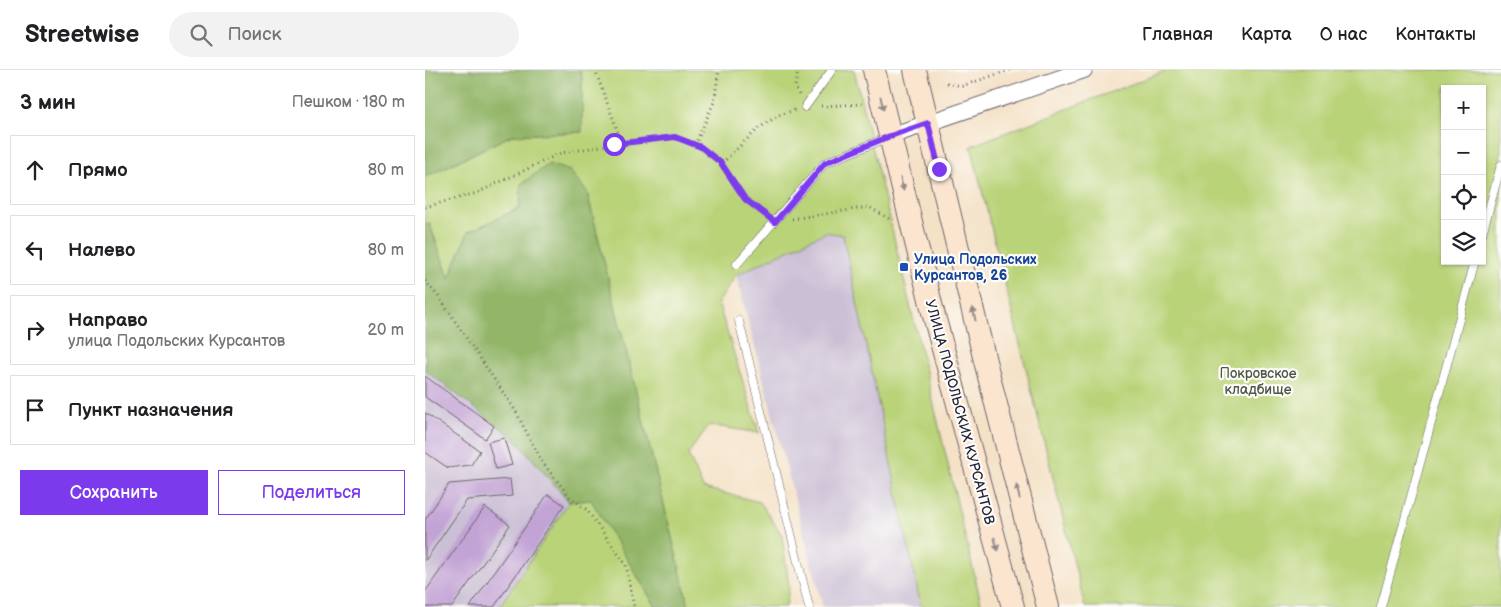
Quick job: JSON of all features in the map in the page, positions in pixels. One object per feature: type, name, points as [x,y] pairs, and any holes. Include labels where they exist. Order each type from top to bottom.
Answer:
[{"type":"main road","name":"УЛИЦА ПОДОЛЬСКИХ КУРСАНТОВ","points":[[874,70],[933,312],[1013,607]]},
{"type":"main road","points":[[915,70],[985,361],[1048,607]]},
{"type":"street","points":[[890,136],[1084,70]]},
{"type":"lane","points":[[805,106],[832,70]]},
{"type":"lane","points":[[737,264],[825,163],[890,136]]},
{"type":"lane","points":[[1486,220],[1501,165]]},
{"type":"lane","points":[[1381,607],[1474,265]]},
{"type":"lane","points":[[739,321],[809,607]]},
{"type":"path","points":[[595,70],[622,143]]},
{"type":"path","points":[[695,145],[714,102],[719,70]]},
{"type":"path","points":[[798,70],[795,86],[805,106]]},
{"type":"path","points":[[947,83],[962,86],[1010,70]]},
{"type":"path","points":[[721,163],[759,128],[779,115],[805,106],[864,104]]},
{"type":"path","points":[[425,207],[477,193],[561,153],[675,137],[701,147],[721,163],[745,199],[775,222],[869,207],[898,224]]},
{"type":"path","points":[[425,282],[437,296],[515,410],[542,462],[570,497],[587,510],[626,565],[634,607]]},
{"type":"shaded area","points":[[826,232],[843,235],[921,607],[823,607],[736,275]]},
{"type":"shaded area","points":[[425,370],[515,439],[569,502],[499,607],[425,607]]},
{"type":"green space","points":[[425,70],[580,70],[582,79],[582,132],[512,135],[425,177]]},
{"type":"green space","points":[[580,70],[854,70],[982,607],[921,607],[843,235],[826,232],[736,275],[718,303],[759,433],[709,425],[688,454],[703,488],[760,502],[782,535],[789,587],[786,607],[689,607],[587,192],[521,184],[520,208],[468,232],[449,279],[430,224],[425,224],[425,177],[512,135],[581,132],[582,79]]},
{"type":"green space","name":"Покровское кладбище","points":[[1168,70],[1501,70],[1501,607],[1085,607],[971,146]]},
{"type":"green space","points":[[549,164],[570,171],[587,192],[689,607],[656,607],[591,500],[569,502],[515,439],[425,370],[425,224],[429,224],[449,278],[468,232],[520,208],[521,184]]},
{"type":"green space","points":[[591,499],[656,607],[499,607],[569,502]]},
{"type":"building","points":[[425,376],[494,426],[485,439],[425,397]]},
{"type":"building","points":[[425,413],[480,451],[471,465],[448,468],[425,452]]},
{"type":"building","points":[[504,438],[512,465],[496,469],[488,442]]},
{"type":"building","points":[[510,479],[512,496],[467,500],[425,561],[425,520],[449,484]]},
{"type":"building","points":[[548,494],[564,505],[494,607],[470,607]]},
{"type":"building","points":[[485,507],[510,525],[452,607],[425,607],[425,592]]},
{"type":"place","name":"Улица Подольских Курсантов, 26","points":[[904,267]]},
{"type":"route","points":[[614,144],[675,137],[701,147],[721,163],[745,199],[775,222],[825,163],[890,136],[928,123],[939,169]]}]
